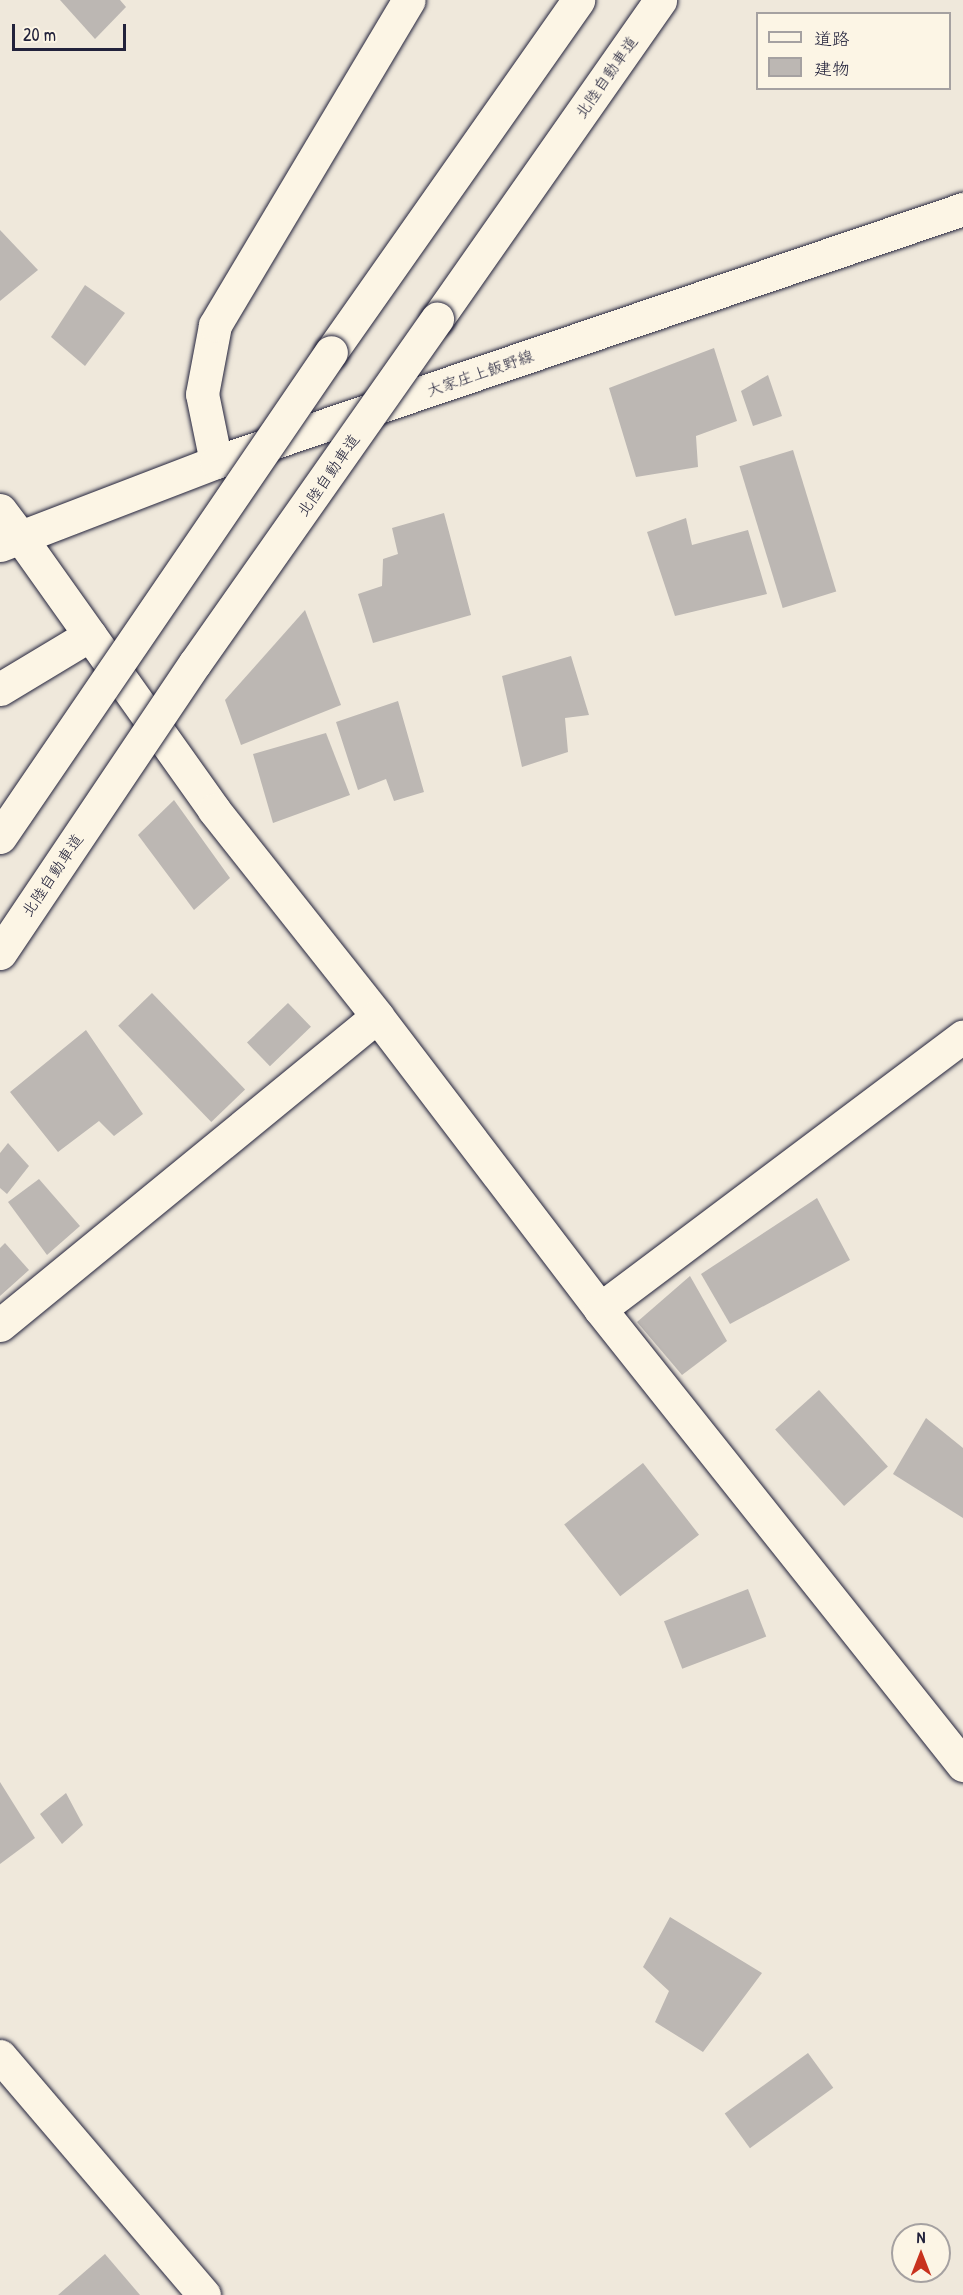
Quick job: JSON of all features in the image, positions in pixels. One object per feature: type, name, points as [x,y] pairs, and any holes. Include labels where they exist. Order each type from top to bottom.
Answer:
[{"type":"main road","points":[[216,462],[201,394],[215,325],[409,0]]},
{"type":"main road","points":[[0,837],[331,352],[578,0]]},
{"type":"main road","name":"北陸自動車道","points":[[0,953],[195,663],[660,0]]},
{"type":"main road","name":"大家庄上飯野線","points":[[11,542],[216,462],[963,209]]},
{"type":"main road","points":[[0,510],[11,542],[90,635],[214,810],[377,1016],[600,1309],[963,1766]]},
{"type":"main road","points":[[0,689],[90,635]]},
{"type":"main road","points":[[0,1325],[377,1016]]},
{"type":"main road","points":[[600,1309],[963,1036]]},
{"type":"main road","points":[[0,2056],[204,2295]]},
{"type":"building","points":[[60,0],[120,0],[126,7],[95,39]]},
{"type":"building","points":[[0,230],[38,270],[0,301]]},
{"type":"building","points":[[85,285],[125,313],[85,366],[51,337]]},
{"type":"building","points":[[714,348],[737,421],[696,436],[698,467],[636,477],[609,388]]},
{"type":"building","points":[[768,375],[782,416],[753,426],[741,391]]},
{"type":"building","points":[[793,450],[836,592],[783,608],[739,466]]},
{"type":"building","points":[[444,513],[471,615],[373,643],[358,594],[382,586],[383,559],[398,554],[392,528]]},
{"type":"building","points":[[686,518],[692,545],[748,530],[767,594],[675,616],[647,532]]},
{"type":"building","points":[[305,610],[341,705],[241,745],[225,700]]},
{"type":"building","points":[[571,656],[589,715],[565,718],[568,752],[522,767],[502,676]]},
{"type":"building","points":[[398,701],[424,792],[394,801],[386,779],[358,790],[336,722]]},
{"type":"building","points":[[326,733],[350,795],[273,823],[253,754]]},
{"type":"building","points":[[174,800],[230,878],[194,910],[138,835]]},
{"type":"building","points":[[152,993],[245,1089],[211,1122],[118,1026]]},
{"type":"building","points":[[288,1003],[311,1027],[270,1066],[247,1043]]},
{"type":"building","points":[[86,1030],[143,1114],[114,1136],[99,1121],[58,1152],[10,1092]]},
{"type":"building","points":[[8,1143],[29,1166],[7,1194],[0,1188],[0,1153]]},
{"type":"building","points":[[39,1179],[80,1226],[47,1255],[8,1202]]},
{"type":"building","points":[[817,1198],[850,1260],[730,1324],[701,1274]]},
{"type":"building","points":[[5,1243],[29,1270],[0,1296],[0,1248]]},
{"type":"building","points":[[690,1276],[727,1341],[682,1375],[637,1322]]},
{"type":"building","points":[[819,1390],[888,1467],[844,1506],[775,1429]]},
{"type":"building","points":[[926,1418],[963,1448],[963,1518],[893,1474]]},
{"type":"building","points":[[643,1463],[699,1535],[620,1596],[564,1525]]},
{"type":"building","points":[[748,1589],[766,1637],[682,1669],[664,1621]]},
{"type":"building","points":[[0,1782],[35,1838],[0,1864]]},
{"type":"building","points":[[66,1793],[83,1825],[62,1844],[40,1814]]},
{"type":"building","points":[[670,1917],[762,1973],[703,2052],[655,2022],[669,1991],[643,1967]]},
{"type":"building","points":[[808,2053],[833,2088],[750,2148],[725,2114]]},
{"type":"building","points":[[105,2254],[140,2295],[58,2295]]}]
